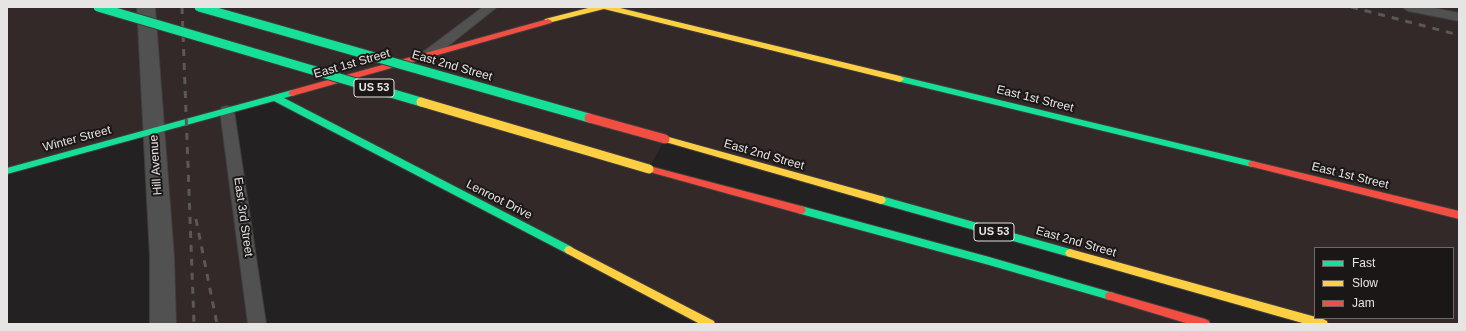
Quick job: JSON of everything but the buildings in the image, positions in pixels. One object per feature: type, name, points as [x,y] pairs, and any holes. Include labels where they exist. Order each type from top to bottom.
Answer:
[{"type":"main road","name":"US 53","points":[[98,7],[649,169],[982,259],[1206,324]]},
{"type":"main road","name":"East 2nd Street","points":[[199,7],[1323,324]]},
{"type":"main road","name":"East 1st Street","points":[[154,131],[602,7]]},
{"type":"main road","name":"East 1st Street","points":[[606,7],[1459,215]]},
{"type":"main road","name":"Lenroot Drive","points":[[276,98],[710,324]]},
{"type":"main road","name":"Winter Street","points":[[7,171],[154,131]]},
{"type":"street","name":"Hill Avenue","points":[[146,7],[162,257],[163,324]]},
{"type":"lane","points":[[428,55],[491,7]]},
{"type":"lane","points":[[1408,7],[1459,17]]},
{"type":"lane","name":"East 3rd Street","points":[[227,111],[257,324]]},
{"type":"shaded area","points":[[7,7],[1459,7],[1459,324],[1323,324],[665,139],[649,168],[1205,324],[710,324],[276,98],[227,111],[249,324],[158,324],[154,131],[7,171]]},
{"type":"railway","points":[[182,7],[194,324]]},
{"type":"railway","points":[[1351,7],[1459,35]]},
{"type":"railway","points":[[196,219],[217,324]]},
{"type":"traffic: fast","points":[[98,7],[421,102]]},
{"type":"traffic: fast","points":[[199,7],[589,118]]},
{"type":"traffic: fast","points":[[900,79],[1252,164]]},
{"type":"traffic: fast","points":[[7,171],[292,93]]},
{"type":"traffic: fast","points":[[276,98],[569,250]]},
{"type":"traffic: fast","points":[[881,200],[1070,253]]},
{"type":"traffic: fast","points":[[801,210],[989,261],[1110,296]]},
{"type":"traffic: slow","points":[[548,21],[601,7]]},
{"type":"traffic: slow","points":[[606,7],[900,79]]},
{"type":"traffic: slow","points":[[421,102],[649,169]]},
{"type":"traffic: slow","points":[[665,139],[881,200]]},
{"type":"traffic: slow","points":[[569,250],[710,324]]},
{"type":"traffic: slow","points":[[1070,253],[1323,324]]},
{"type":"traffic: jam","points":[[292,93],[548,21]]},
{"type":"traffic: jam","points":[[589,118],[665,139]]},
{"type":"traffic: jam","points":[[1252,164],[1459,215]]},
{"type":"traffic: jam","points":[[649,169],[801,210]]},
{"type":"traffic: jam","points":[[1110,296],[1205,324]]}]
